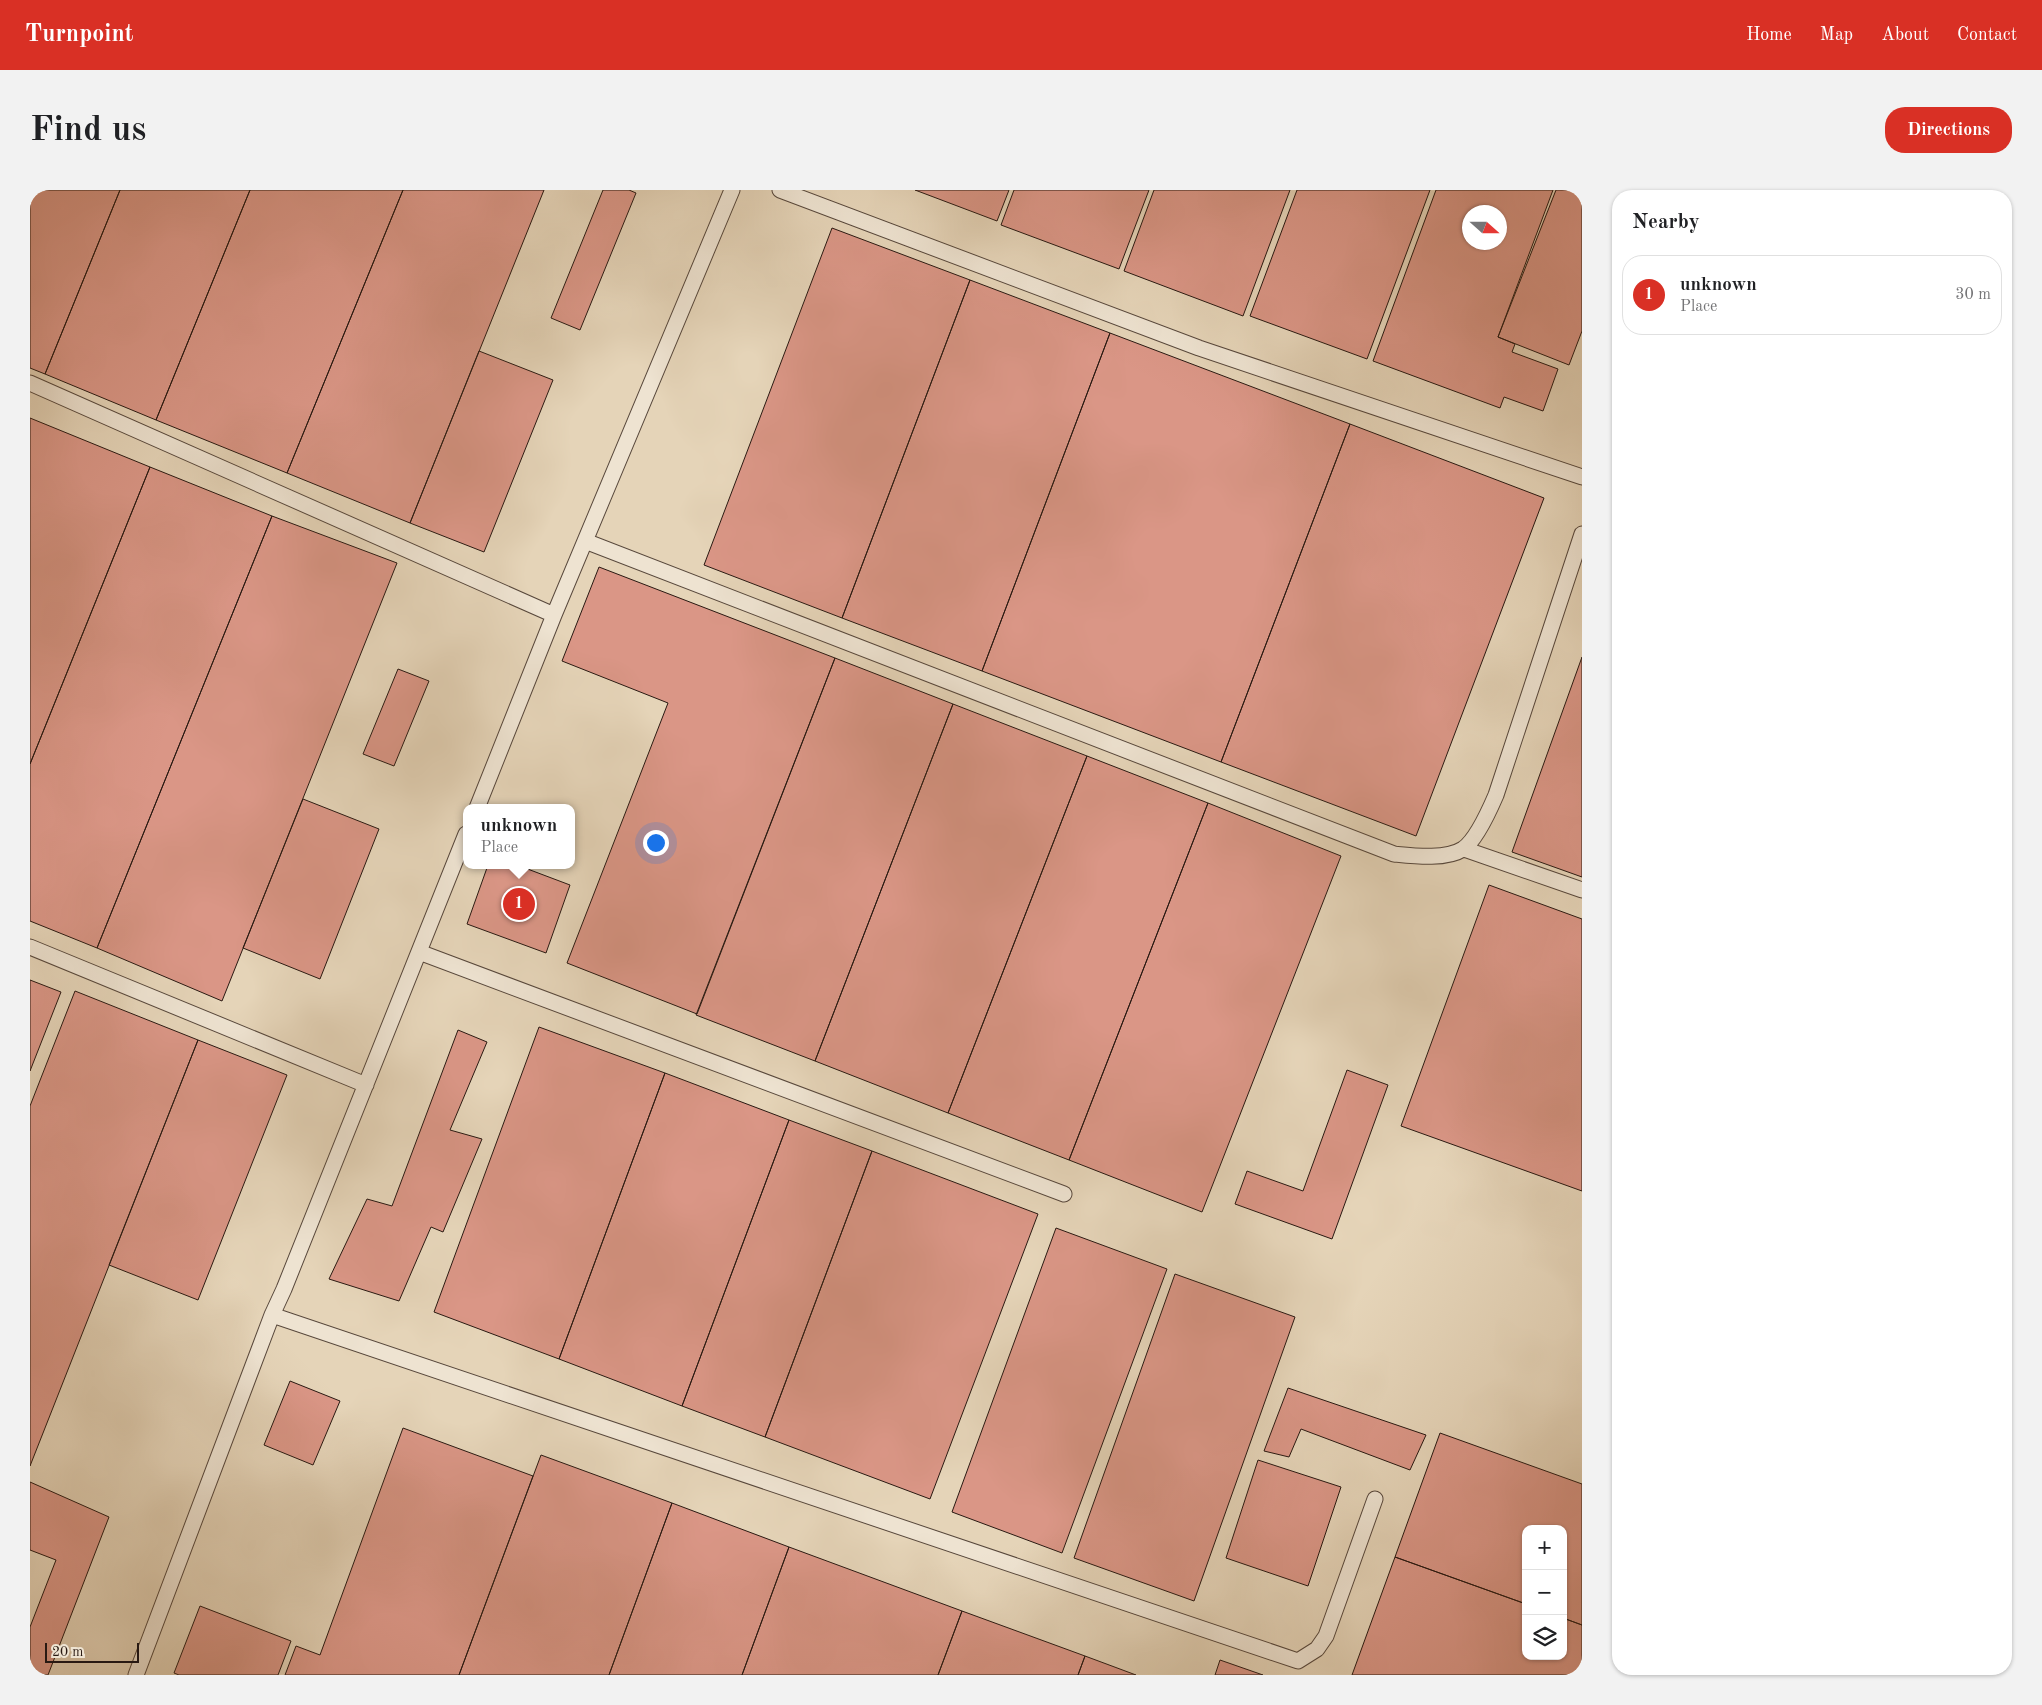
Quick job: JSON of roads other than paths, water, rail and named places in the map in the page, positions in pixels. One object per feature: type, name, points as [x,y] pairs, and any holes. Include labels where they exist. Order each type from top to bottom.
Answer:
[{"type":"lane","points":[[479,804],[554,615],[732,190]]},
{"type":"lane","points":[[780,190],[1199,348],[1582,477]]},
{"type":"lane","points":[[30,383],[554,615]]},
{"type":"lane","points":[[1464,849],[1484,823],[1496,795],[1582,534]]},
{"type":"lane","points":[[585,540],[1394,854],[1436,857],[1464,849],[1582,890]]},
{"type":"lane","points":[[136,1675],[272,1315],[463,842]]},
{"type":"lane","points":[[30,947],[366,1085]]},
{"type":"lane","points":[[419,952],[1064,1194]]},
{"type":"lane","points":[[272,1315],[1298,1661],[1317,1649],[1326,1636],[1375,1499]]},
{"type":"place","name":"unknown","points":[[519,904]]}]
